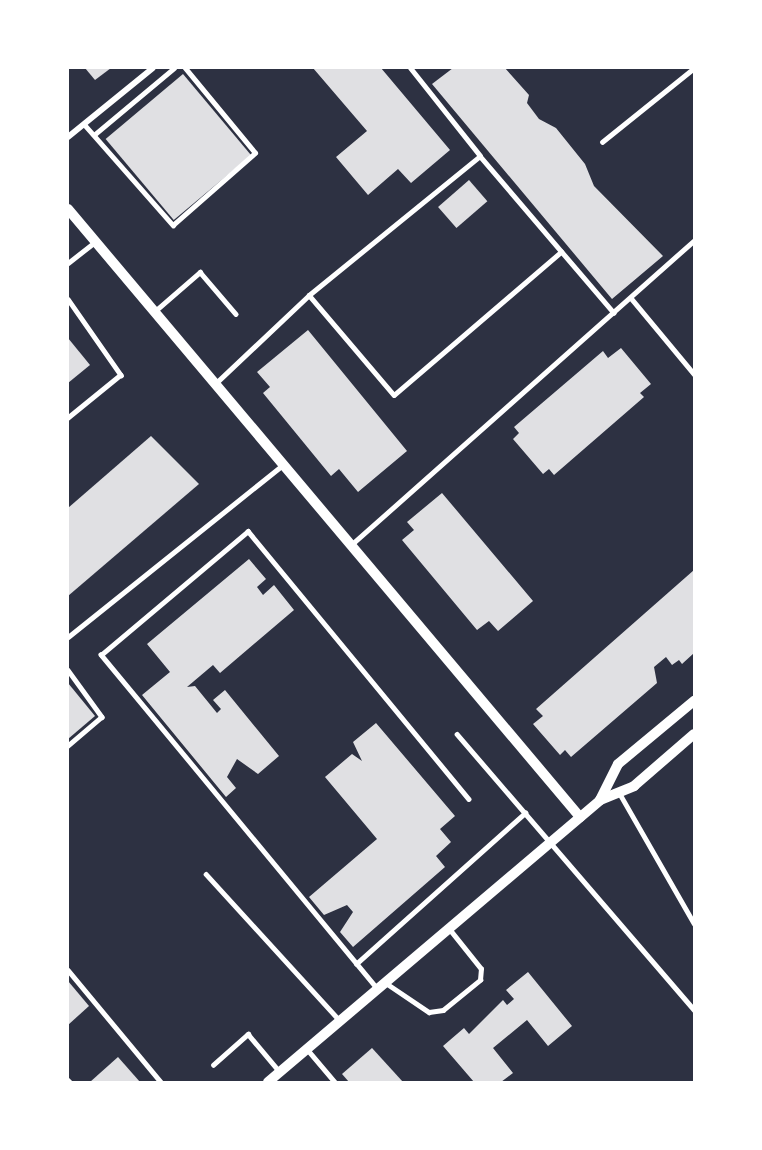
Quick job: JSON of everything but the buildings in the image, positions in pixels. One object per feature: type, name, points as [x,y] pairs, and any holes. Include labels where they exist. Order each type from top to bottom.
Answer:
[{"type":"street","points":[[68,137],[153,68]]},
{"type":"street","points":[[68,209],[580,817]]},
{"type":"street","points":[[268,1083],[600,800],[618,764],[694,701]]},
{"type":"street","points":[[600,800],[620,794],[694,734]]},
{"type":"lane","points":[[94,135],[174,68]]},
{"type":"lane","points":[[84,124],[173,225],[255,153],[184,68]]},
{"type":"lane","points":[[410,68],[480,156],[614,313]]},
{"type":"lane","points":[[602,142],[694,68]]},
{"type":"lane","points":[[215,384],[309,295],[480,156]]},
{"type":"lane","points":[[68,263],[95,242]]},
{"type":"lane","points":[[351,546],[694,242]]},
{"type":"lane","points":[[309,295],[394,395],[561,252]]},
{"type":"lane","points":[[154,312],[200,272],[236,314]]},
{"type":"lane","points":[[68,298],[121,375],[68,418]]},
{"type":"lane","points":[[631,298],[694,374]]},
{"type":"lane","points":[[68,637],[283,465]]},
{"type":"lane","points":[[449,929],[481,969],[480,980],[443,1010],[429,1012],[382,986],[356,964],[101,655],[248,531],[469,799]]},
{"type":"lane","points":[[68,670],[102,717],[68,746]]},
{"type":"lane","points":[[456,734],[694,1010]]},
{"type":"lane","points":[[620,794],[693,915],[694,924]]},
{"type":"lane","points":[[356,964],[525,813]]},
{"type":"lane","points":[[206,874],[340,1021]]},
{"type":"lane","points":[[68,970],[161,1083]]},
{"type":"lane","points":[[213,1065],[248,1034],[280,1072]]},
{"type":"lane","points":[[307,1049],[335,1083]]}]
